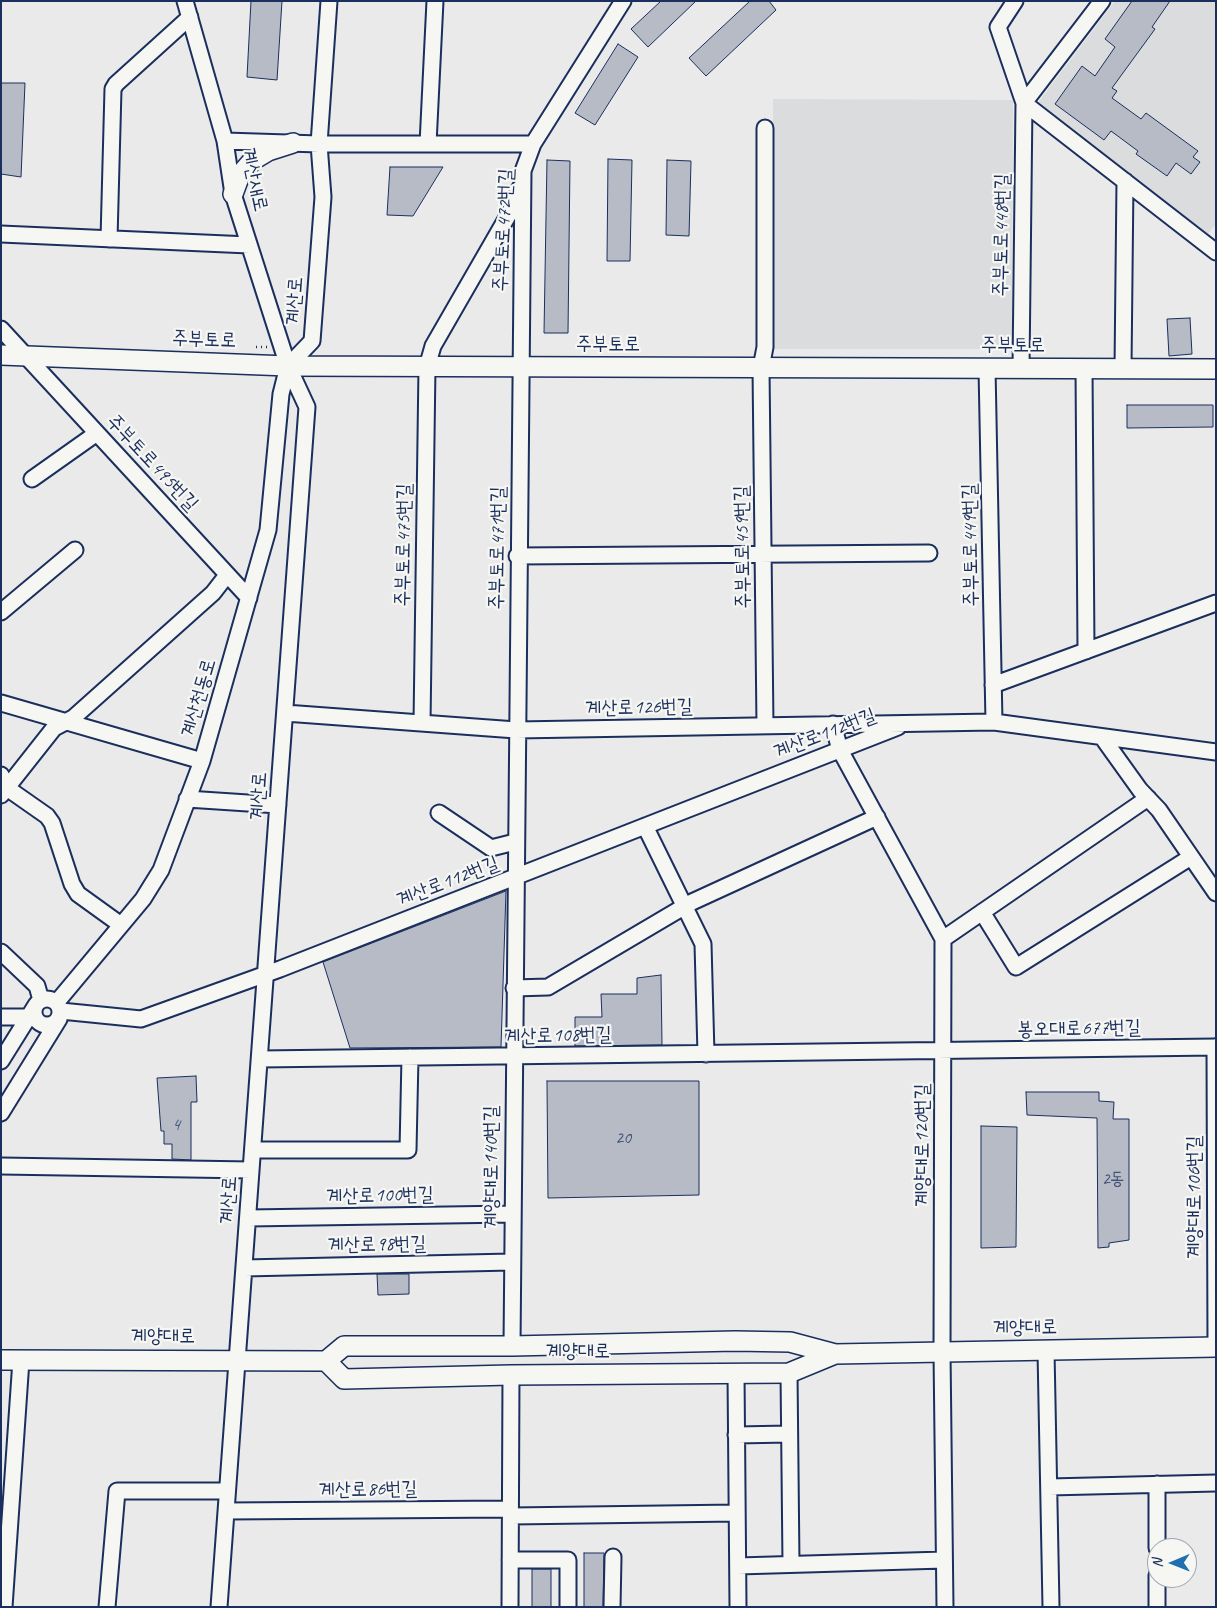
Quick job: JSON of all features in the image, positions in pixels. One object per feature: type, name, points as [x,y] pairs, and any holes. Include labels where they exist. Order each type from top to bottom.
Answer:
[{"type":"main road","points":[[232,194],[240,175],[254,160],[268,151],[293,143]]},
{"type":"main road","name":"주부토로","points":[[1,354],[288,366],[1216,368]]},
{"type":"main road","name":"계양대로","points":[[1,1360],[326,1361],[344,1346],[512,1346],[726,1341],[790,1342],[834,1354],[1216,1347]]},
{"type":"main road","name":"계양대로","points":[[326,1361],[344,1379],[511,1375],[736,1374],[789,1373],[834,1354]]},
{"type":"street","name":"계산새로","points":[[185,1],[225,141],[232,194],[288,366]]},
{"type":"street","name":"계산로","points":[[218,1607],[307,407],[288,366],[312,340],[323,197],[319,144],[329,1]]},
{"type":"street","points":[[428,144],[435,1]]},
{"type":"street","name":"주부토로472번길","points":[[519,367],[523,171],[533,144],[623,1]]},
{"type":"street","name":"주부토로448번길","points":[[1015,1],[998,27],[1024,103],[1021,368]]},
{"type":"street","points":[[1102,1],[1024,103],[1216,252]]},
{"type":"street","points":[[109,239],[113,89],[116,84],[190,17]]},
{"type":"street","name":"주부토로459번길","points":[[764,128],[765,347],[761,368],[765,726]]},
{"type":"street","points":[[225,141],[319,144],[533,144]]},
{"type":"street","name":"주부토로475번길","points":[[422,723],[426,367],[433,346],[509,214],[523,180]]},
{"type":"street","points":[[1122,368],[1124,181]]},
{"type":"street","points":[[1,234],[249,245]]},
{"type":"street","name":"주부토로495번길","points":[[1,329],[249,598]]},
{"type":"street","name":"계산천동로","points":[[1,1113],[59,1011],[121,925],[153,886],[202,761],[268,530],[281,394],[288,366]]},
{"type":"street","name":"주부토로471번길","points":[[516,730],[519,367]]},
{"type":"street","name":"주부토로449번길","points":[[988,368],[994,722]]},
{"type":"street","points":[[1084,368],[1086,651]]},
{"type":"street","points":[[32,479],[97,433]]},
{"type":"street","points":[[1,612],[75,550]]},
{"type":"street","points":[[517,556],[929,553]]},
{"type":"street","points":[[121,925],[78,894],[72,884],[52,823],[47,816],[3,786],[54,728],[66,722],[213,593],[228,575]]},
{"type":"street","points":[[993,685],[1216,603]]},
{"type":"street","points":[[1,703],[202,761]]},
{"type":"street","name":"계산로126번길","points":[[285,713],[516,730],[994,722],[1216,752]]},
{"type":"street","name":"계산로112번길","points":[[59,1011],[141,1019],[266,975],[908,723]]},
{"type":"street","name":"계양대로120번길","points":[[833,724],[840,750],[943,939],[942,1352],[945,1607]]},
{"type":"street","name":"계양대로140번길","points":[[512,1346],[511,1262],[516,730]]},
{"type":"street","points":[[1102,737],[1159,810],[1216,893]]},
{"type":"street","points":[[943,939],[1148,798]]},
{"type":"street","points":[[187,799],[278,806]]},
{"type":"street","points":[[439,813],[491,848],[515,842]]},
{"type":"street","points":[[514,988],[548,987],[686,908],[692,902],[877,817]]},
{"type":"street","points":[[645,826],[703,944],[706,1054]]},
{"type":"street","points":[[982,912],[1016,967],[1191,857]]},
{"type":"street","points":[[1,952],[37,986],[35,1007],[34,1011],[36,1018],[42,1024],[50,1025],[59,1011],[50,998],[35,1007],[1,1017]]},
{"type":"street","points":[[1,1061],[35,1007]]},
{"type":"street","name":"봉오대로677번길","points":[[943,1051],[1215,1047]]},
{"type":"street","name":"계양대로106번길","points":[[1215,1047],[1216,1347]]},
{"type":"street","name":"계산로108번길","points":[[260,1059],[943,1051]]},
{"type":"street","points":[[253,1150],[408,1150],[410,1057]]},
{"type":"street","points":[[1,1166],[251,1170]]},
{"type":"street","name":"계산로100번길","points":[[248,1218],[512,1214]]},
{"type":"street","name":"계산로98번길","points":[[244,1268],[511,1262]]},
{"type":"street","points":[[1046,1351],[1051,1607]]},
{"type":"street","points":[[4,1607],[5,1528],[21,1360]]},
{"type":"street","points":[[789,1373],[791,1564]]},
{"type":"street","points":[[736,1374],[738,1607]]},
{"type":"street","points":[[510,1607],[511,1375]]},
{"type":"street","points":[[736,1435],[789,1434]]},
{"type":"street","points":[[1049,1487],[1216,1483]]},
{"type":"street","points":[[1157,1484],[1157,1538]]},
{"type":"street","points":[[107,1607],[117,1491],[227,1491]]},
{"type":"street","name":"계산로86번길","points":[[226,1512],[737,1514]]},
{"type":"street","points":[[612,1607],[613,1558]]},
{"type":"street","points":[[510,1560],[568,1560],[568,1607]]},
{"type":"street","points":[[738,1566],[944,1560]]},
{"type":"street","points":[[1157,1588],[1157,1607]]},
{"type":"shaded area","points":[[1115,1],[1216,1],[1216,224],[1208,234],[1037,104]]},
{"type":"shaded area","points":[[773,99],[1013,100],[1012,349],[773,349]]},
{"type":"building","points":[[251,1],[282,1],[277,80],[247,77]]},
{"type":"building","points":[[661,1],[696,1],[648,47],[631,29]]},
{"type":"building","points":[[750,1],[769,1],[776,10],[706,76],[689,58]]},
{"type":"building","points":[[1132,1],[1170,1],[1152,27],[1155,29],[1112,88],[1117,91],[1112,98],[1141,119],[1146,113],[1198,151],[1193,157],[1200,162],[1191,174],[1176,163],[1167,176],[1136,154],[1138,151],[1111,131],[1104,140],[1055,104],[1082,66],[1095,76],[1115,47],[1105,39]]},
{"type":"building","points":[[618,44],[638,57],[595,125],[575,113]]},
{"type":"building","points":[[1,83],[25,83],[21,177],[1,174]]},
{"type":"building","points":[[608,159],[632,160],[630,261],[607,261]]},
{"type":"building","points":[[547,160],[570,161],[568,333],[544,333]]},
{"type":"building","points":[[667,160],[691,161],[689,236],[666,235]]},
{"type":"building","points":[[390,167],[443,167],[413,216],[387,215]]},
{"type":"building","points":[[1190,318],[1192,354],[1169,356],[1167,319]]},
{"type":"building","points":[[1127,405],[1213,405],[1213,427],[1127,428]]},
{"type":"building","points":[[506,891],[501,1047],[350,1048],[323,962]]},
{"type":"building","points":[[661,975],[662,1045],[575,1046],[575,1017],[602,1017],[601,994],[637,994],[637,978]]},
{"type":"building","points":[[196,1076],[197,1102],[191,1102],[191,1160],[172,1159],[172,1144],[164,1144],[164,1131],[161,1131],[157,1078]]},
{"type":"building","points":[[547,1081],[699,1081],[699,1195],[548,1198]]},
{"type":"building","points":[[1026,1092],[1099,1092],[1099,1101],[1114,1102],[1113,1119],[1129,1119],[1129,1240],[1109,1243],[1109,1247],[1098,1248],[1097,1118],[1027,1115]]},
{"type":"building","points":[[981,1126],[1017,1127],[1016,1247],[981,1248]]},
{"type":"building","points":[[377,1274],[409,1274],[409,1294],[378,1295]]},
{"type":"building","points":[[584,1553],[604,1553],[603,1607],[584,1607]]},
{"type":"building","points":[[532,1569],[551,1569],[551,1607],[532,1607]]}]
